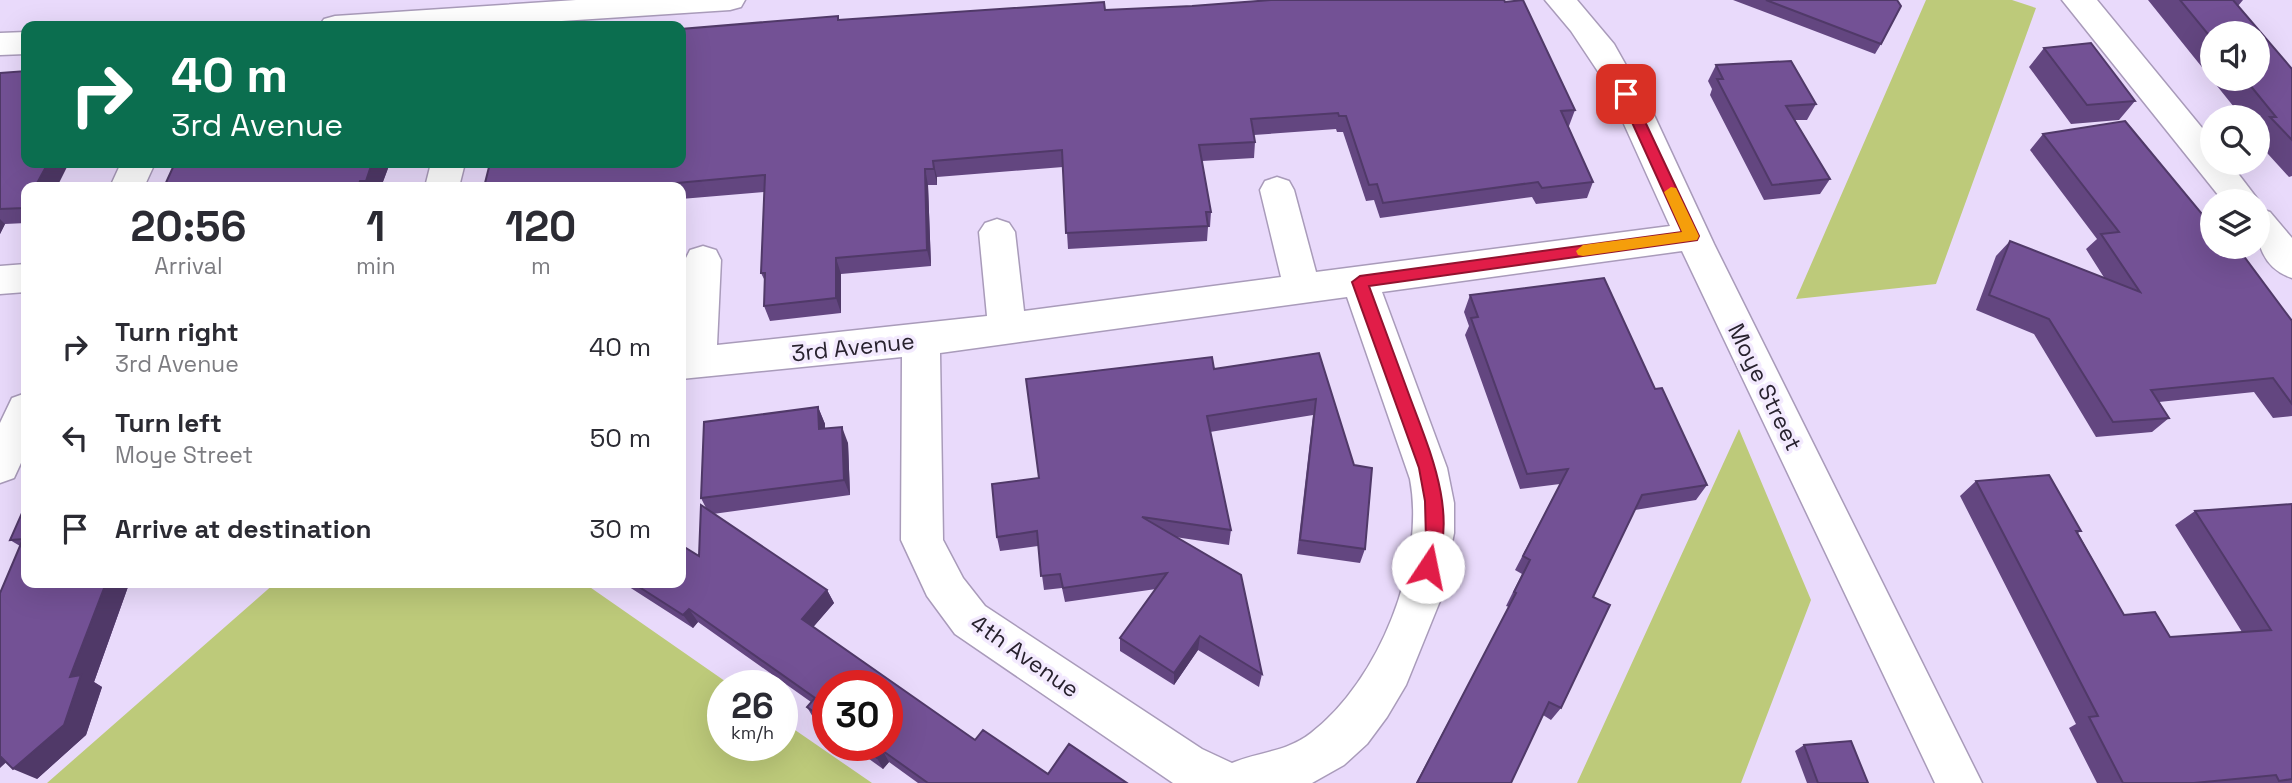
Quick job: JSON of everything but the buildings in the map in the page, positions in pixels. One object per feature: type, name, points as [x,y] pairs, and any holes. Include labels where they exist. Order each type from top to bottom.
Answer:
[{"type":"street","points":[[490,21],[730,0]]},
{"type":"street","name":"Moye Street","points":[[1560,0],[1579,17],[1615,71],[1692,236],[1959,783]]},
{"type":"street","points":[[2077,0],[2085,6],[2232,189]]},
{"type":"street","points":[[0,44],[21,43]]},
{"type":"street","points":[[1277,190],[1302,287]]},
{"type":"street","points":[[998,232],[1007,327]]},
{"type":"street","name":"3rd Avenue","points":[[703,260],[689,363],[921,340],[1692,236]]},
{"type":"street","points":[[2270,236],[2292,264]]},
{"type":"street","points":[[0,280],[21,278]]},
{"type":"street","points":[[1240,783],[1261,780],[1328,749],[1381,689],[1414,619],[1434,540],[1433,501],[1427,468],[1360,282]]},
{"type":"street","name":"4th Avenue","points":[[921,340],[922,540],[946,593],[970,620],[1186,765],[1222,783]]},
{"type":"street","points":[[0,466],[21,419]]},
{"type":"green space","points":[[1926,0],[2012,0],[2036,8],[1936,284],[1796,299]]},
{"type":"green space","points":[[1739,429],[1811,600],[1741,783],[1577,783]]},
{"type":"green space","points":[[269,588],[591,588],[709,670],[707,761],[798,761],[798,732],[812,742],[812,761],[840,761],[872,783],[47,783]]},
{"type":"slow traffic","points":[[1583,251],[1692,236],[1671,192]]},
{"type":"route","points":[[1428,567],[1434,540],[1433,501],[1427,468],[1360,282],[1692,236],[1626,94]]}]
